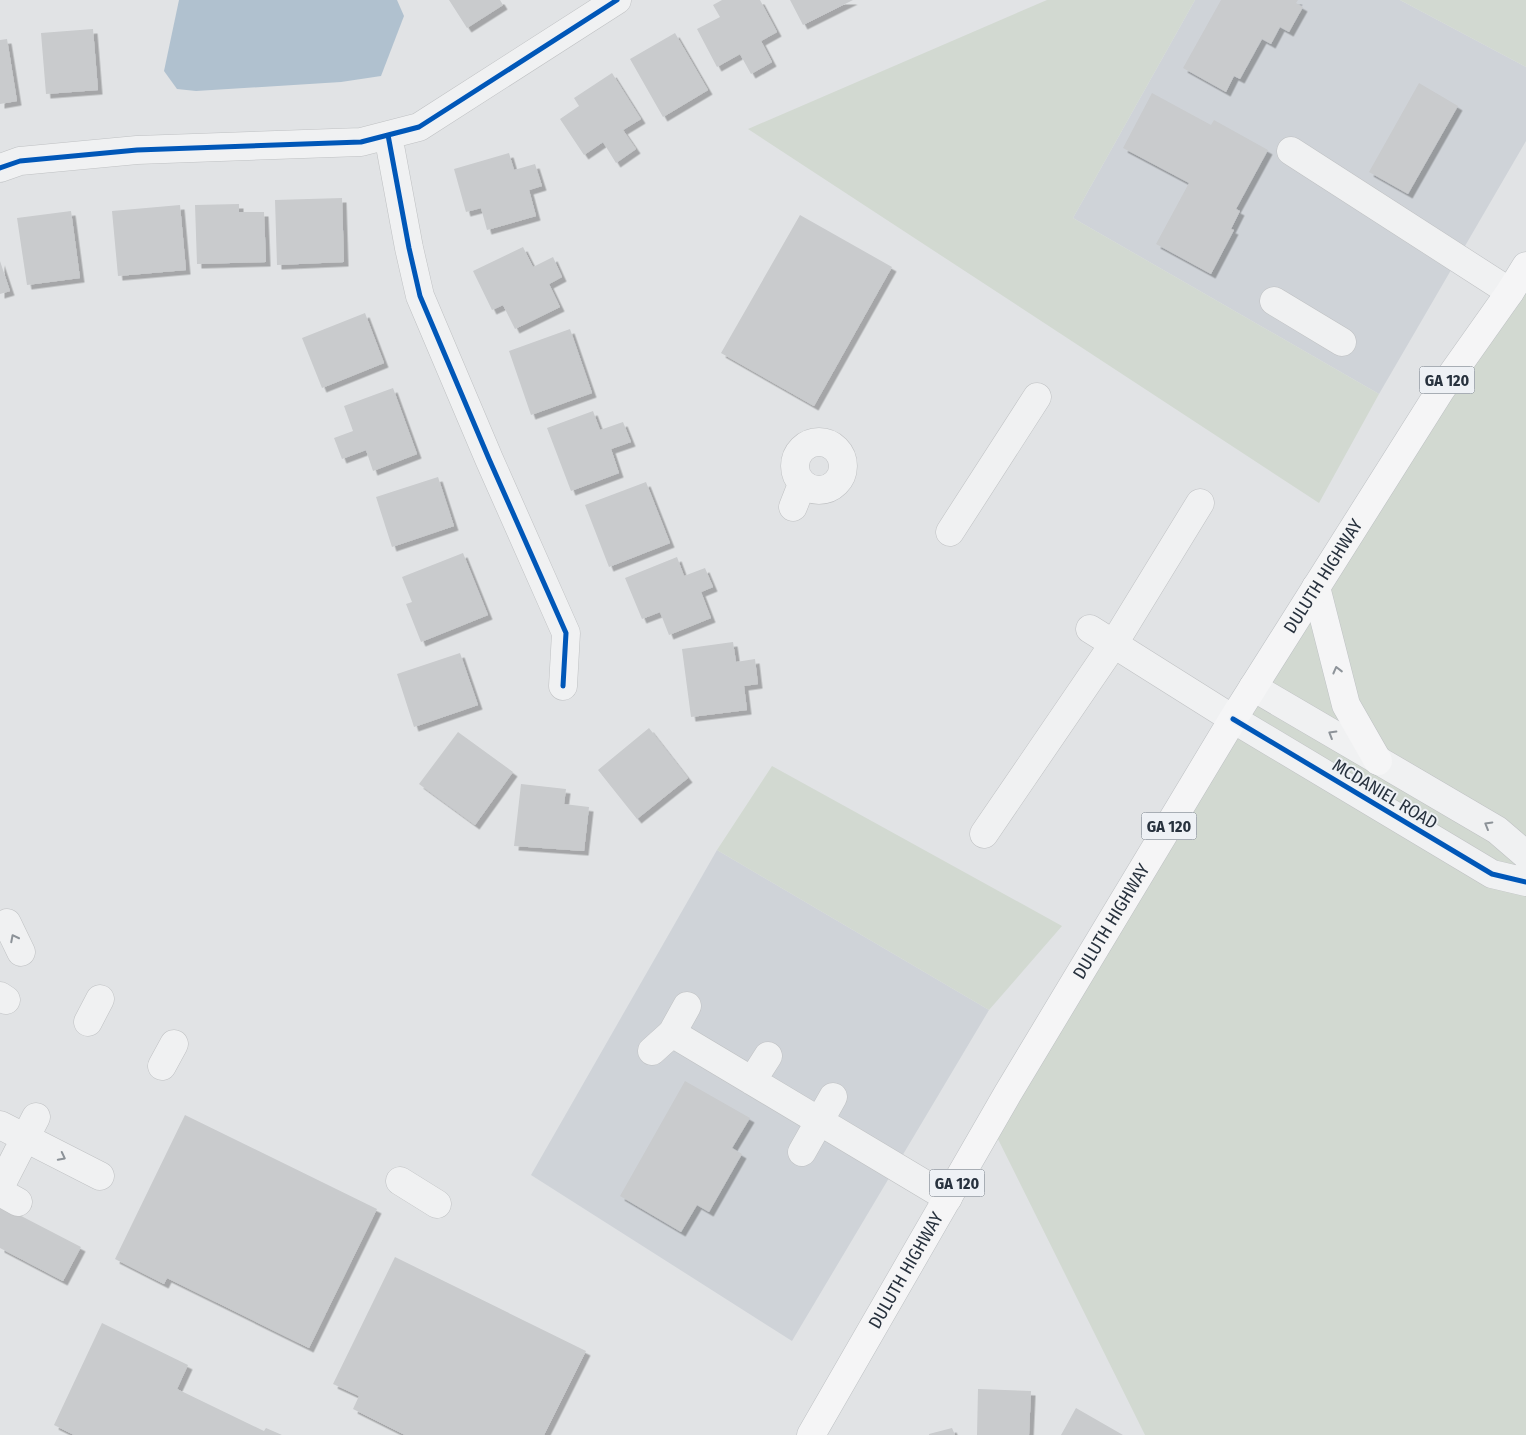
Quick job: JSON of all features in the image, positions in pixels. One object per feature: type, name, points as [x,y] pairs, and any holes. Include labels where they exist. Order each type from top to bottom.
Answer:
[{"type":"main road","name":"DULUTH HIGHWAY","points":[[811,1435],[1008,1093],[1253,687],[1440,390],[1510,292],[1526,266]]},
{"type":"main road","points":[[1316,587],[1346,705],[1378,761]]},
{"type":"street","points":[[0,168],[20,161],[137,150],[361,142],[419,127],[616,0]]},
{"type":"street","points":[[388,135],[420,296],[566,633],[563,686]]},
{"type":"street","points":[[1291,151],[1510,292]]},
{"type":"street","points":[[1274,301],[1342,342]]},
{"type":"street","points":[[950,532],[1037,397]]},
{"type":"street","points":[[818,441],[828,443],[836,448],[848,466],[836,483],[829,488],[810,489],[798,496],[794,467],[796,457],[801,449],[818,441]]},
{"type":"street","points":[[984,834],[1067,693],[1113,645],[1150,562],[1200,503]]},
{"type":"street","name":"MCDANIEL ROAD","points":[[1090,630],[1234,720],[1492,874],[1526,882]]},
{"type":"street","name":"MCDANIEL ROAD","points":[[1253,687],[1497,830],[1526,855]]},
{"type":"street","points":[[7,923],[21,952]]},
{"type":"street","points":[[652,1051],[672,1033],[687,1006]]},
{"type":"street","points":[[672,1033],[948,1198]]},
{"type":"street","points":[[752,1081],[768,1056]]},
{"type":"street","points":[[802,1152],[833,1097]]},
{"type":"street","points":[[0,1125],[31,1128],[100,1176]]},
{"type":"street","points":[[6,1194],[31,1128]]},
{"type":"street","points":[[400,1182],[437,1204]]},
{"type":"shaded area","points":[[1047,0],[1195,0],[1073,218],[1379,394],[1319,503],[748,129]]},
{"type":"shaded area","points":[[1195,0],[1400,0],[1526,67],[1526,141],[1379,394],[1073,218]]},
{"type":"shaded area","points":[[1400,0],[1526,0],[1526,67]]},
{"type":"shaded area","points":[[1526,271],[1526,1435],[1145,1435],[991,1125]]},
{"type":"shaded area","points":[[772,766],[1062,926],[989,1010],[717,850]]},
{"type":"shaded area","points":[[717,850],[989,1010],[792,1341],[531,1175]]},
{"type":"water","points":[[179,0],[397,0],[404,16],[381,76],[341,82],[196,91],[177,89],[164,71]]},
{"type":"building","points":[[449,0],[500,0],[503,5],[467,28]]},
{"type":"building","points":[[722,0],[760,0],[777,32],[761,41],[772,62],[751,74],[740,54],[717,67],[697,29],[720,17],[713,5]]},
{"type":"building","points":[[790,0],[853,0],[803,25]]},
{"type":"building","points":[[1221,0],[1298,0],[1296,3],[1303,7],[1289,32],[1280,27],[1271,44],[1262,39],[1240,79],[1234,76],[1226,92],[1183,68]]},
{"type":"building","points":[[93,29],[98,90],[46,94],[41,33]]},
{"type":"building","points":[[675,33],[708,90],[663,117],[630,59]]},
{"type":"building","points":[[7,39],[17,101],[0,104],[0,40]]},
{"type":"building","points":[[612,73],[641,119],[623,130],[636,149],[616,163],[603,142],[584,155],[560,119],[579,106],[574,98]]},
{"type":"building","points":[[1419,83],[1458,106],[1408,194],[1369,172]]},
{"type":"building","points":[[1152,93],[1211,125],[1214,120],[1268,150],[1236,209],[1240,211],[1231,229],[1234,230],[1211,274],[1156,244],[1189,183],[1123,148]]},
{"type":"building","points":[[509,153],[514,170],[535,164],[542,186],[529,190],[536,216],[487,230],[481,208],[466,212],[454,169]]},
{"type":"building","points":[[342,198],[344,262],[277,265],[275,200]]},
{"type":"building","points":[[239,204],[239,212],[264,212],[266,262],[197,264],[195,205]]},
{"type":"building","points":[[180,205],[186,270],[118,276],[112,211]]},
{"type":"building","points":[[71,211],[80,278],[27,285],[17,218]]},
{"type":"building","points":[[800,215],[892,267],[814,406],[721,353]]},
{"type":"building","points":[[523,247],[533,267],[553,257],[562,277],[549,284],[560,307],[515,329],[503,305],[492,310],[473,271]]},
{"type":"building","points":[[0,261],[10,291],[0,294]]},
{"type":"building","points":[[365,313],[384,363],[322,388],[302,338]]},
{"type":"building","points":[[570,329],[592,393],[531,415],[509,351]]},
{"type":"building","points":[[393,388],[417,454],[373,471],[366,450],[342,459],[334,438],[353,431],[344,406]]},
{"type":"building","points":[[593,411],[600,430],[623,422],[631,442],[611,449],[619,473],[571,491],[547,428]]},
{"type":"building","points":[[438,477],[454,526],[392,547],[376,497]]},
{"type":"building","points":[[646,482],[670,543],[609,567],[585,505]]},
{"type":"building","points":[[463,553],[488,615],[421,642],[406,604],[412,602],[402,577]]},
{"type":"building","points":[[677,557],[684,576],[705,568],[713,587],[701,592],[711,618],[669,635],[660,612],[642,619],[625,578]]},
{"type":"building","points":[[733,642],[736,662],[755,659],[758,684],[744,686],[747,710],[691,717],[682,649]]},
{"type":"building","points":[[460,653],[478,705],[414,727],[397,674]]},
{"type":"building","points":[[649,728],[688,778],[637,819],[598,770]]},
{"type":"building","points":[[458,732],[513,772],[475,825],[419,784]]},
{"type":"building","points":[[521,784],[566,789],[564,804],[589,807],[584,851],[514,846]]},
{"type":"building","points":[[685,1081],[750,1118],[732,1148],[742,1154],[709,1212],[697,1205],[681,1232],[620,1196]]},
{"type":"building","points":[[185,1115],[377,1209],[309,1348],[167,1278],[164,1284],[115,1259]]},
{"type":"building","points":[[0,1205],[81,1247],[63,1281],[0,1248]]},
{"type":"building","points":[[395,1257],[586,1351],[544,1435],[405,1435],[353,1409],[359,1396],[333,1384]]},
{"type":"building","points":[[102,1323],[188,1365],[177,1389],[264,1431],[266,1428],[282,1435],[74,1435],[54,1425]]},
{"type":"building","points":[[978,1389],[1031,1391],[1029,1435],[977,1435]]},
{"type":"building","points":[[1076,1408],[1123,1435],[1061,1435]]},
{"type":"building","points":[[952,1428],[955,1435],[929,1435],[929,1434]]},
{"type":"cycle path","points":[[0,168],[20,161],[137,150],[361,142],[419,127],[617,0]]},
{"type":"cycle path","points":[[388,135],[420,296],[566,633],[563,686]]},
{"type":"cycle path","points":[[1233,719],[1492,874],[1526,882]]}]
